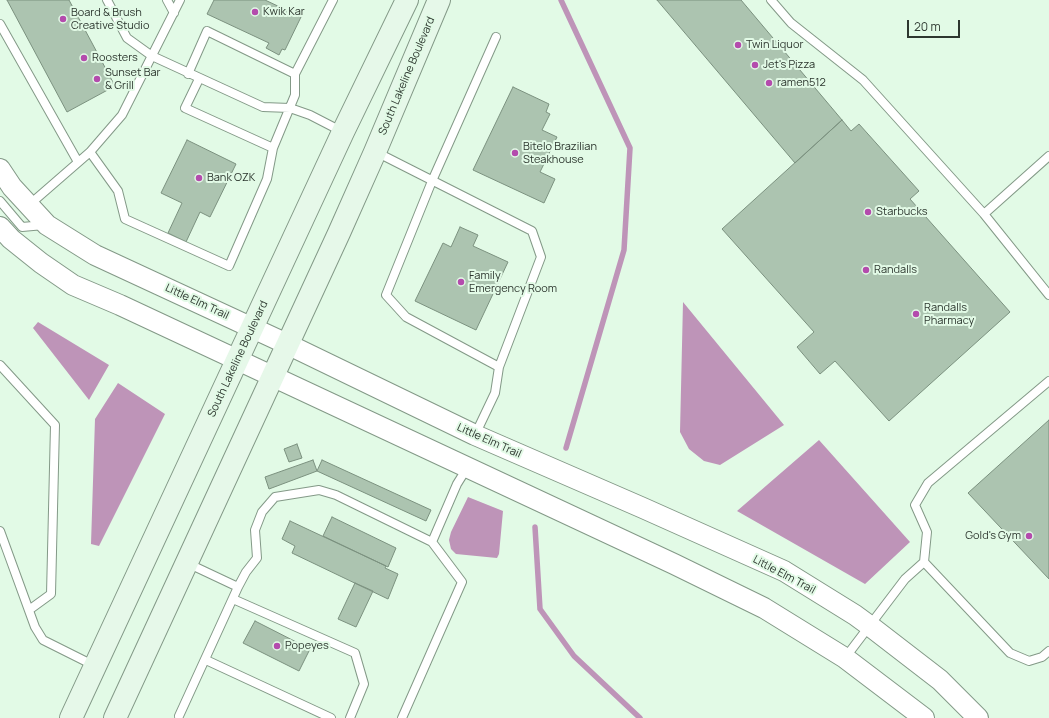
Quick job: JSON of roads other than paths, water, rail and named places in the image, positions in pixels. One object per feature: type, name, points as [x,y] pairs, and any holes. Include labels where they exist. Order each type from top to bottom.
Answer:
[{"type":"main road","name":"South Lakeline Boulevard","points":[[71,718],[252,328],[407,0]]},
{"type":"main road","name":"South Lakeline Boulevard","points":[[115,718],[375,152],[439,0]]},
{"type":"street","name":"Little Elm Trail","points":[[0,169],[12,187],[47,225],[95,255],[287,344],[475,435],[784,571],[870,626],[940,680],[978,718]]},
{"type":"street","points":[[0,227],[11,239],[73,285],[764,608],[845,658],[924,718]]},
{"type":"lane","points":[[107,0],[127,38],[152,56],[199,80],[262,107],[290,108],[310,115],[344,132]]},
{"type":"lane","points":[[167,0],[174,13]]},
{"type":"lane","points":[[29,205],[90,152],[122,115],[180,0]]},
{"type":"lane","points":[[90,152],[118,191],[125,219],[229,266],[267,179],[273,148],[295,95],[295,74],[333,0]]},
{"type":"lane","points":[[771,0],[791,23],[864,80],[984,214],[1049,295]]},
{"type":"lane","points":[[0,24],[78,162]]},
{"type":"lane","points":[[188,74],[207,31],[295,74]]},
{"type":"lane","points":[[496,37],[432,181],[386,295],[406,317],[499,367]]},
{"type":"lane","points":[[199,80],[185,108],[273,148]]},
{"type":"lane","points":[[375,152],[532,231],[541,257],[499,367],[495,393],[475,435]]},
{"type":"lane","points":[[984,214],[1049,156]]},
{"type":"lane","points":[[0,201],[22,227],[47,225]]},
{"type":"lane","points":[[0,365],[55,425],[51,594],[29,610]]},
{"type":"lane","points":[[845,658],[905,579],[924,562],[927,532],[915,505],[928,483],[1049,381]]},
{"type":"lane","points":[[432,542],[457,484],[467,468]]},
{"type":"lane","points":[[179,716],[206,660],[238,587],[256,558],[255,530],[262,512],[275,497],[319,490],[336,495],[432,542],[462,582],[402,718]]},
{"type":"lane","points":[[0,531],[35,627],[44,640],[95,666]]},
{"type":"lane","points":[[186,562],[238,587]]},
{"type":"lane","points":[[924,562],[1010,653],[1029,661],[1042,657],[1049,651]]},
{"type":"lane","points":[[233,598],[355,653],[364,684],[350,718]]},
{"type":"lane","points":[[206,660],[331,718]]},
{"type":"waterway","points":[[561,0],[630,148],[624,250],[566,448]]},
{"type":"waterway","points":[[535,527],[540,609],[574,656],[640,718]]},
{"type":"place","name":"Kwik Kar","points":[[255,12]]},
{"type":"place","name":"Board & Brush Creative Studio","points":[[63,19]]},
{"type":"place","name":"Twin Liquor","points":[[738,45]]},
{"type":"place","name":"Roosters","points":[[84,58]]},
{"type":"place","name":"Jet's Pizza","points":[[755,65]]},
{"type":"place","name":"Sunset Bar & Grill","points":[[97,79]]},
{"type":"place","name":"ramen512","points":[[769,83]]},
{"type":"place","name":"Bitelo Brazilian Steakhouse","points":[[515,153]]},
{"type":"place","name":"Bank OZK","points":[[199,178]]},
{"type":"place","name":"Starbucks","points":[[868,212]]},
{"type":"place","name":"Randalls","points":[[866,270]]},
{"type":"place","name":"Family Emergency Room","points":[[461,282]]},
{"type":"place","name":"Randalls Pharmacy","points":[[916,314]]},
{"type":"place","name":"Gold's Gym","points":[[1029,536]]},
{"type":"place","name":"Popeyes","points":[[277,646]]}]
